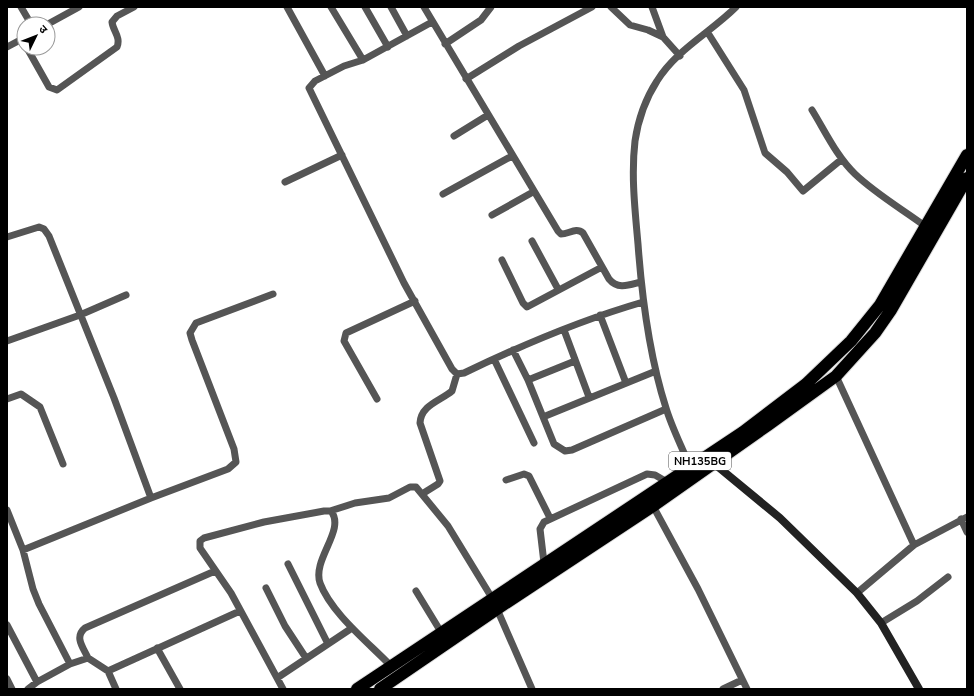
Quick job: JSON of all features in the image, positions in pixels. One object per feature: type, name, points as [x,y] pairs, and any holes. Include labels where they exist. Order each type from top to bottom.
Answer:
[{"type":"highway","name":"NH135BG","points":[[357,689],[441,632],[495,603],[653,506],[806,384],[851,341],[880,305],[967,155]]},
{"type":"highway","name":"NH135BG","points":[[380,689],[495,603],[544,563],[690,467],[709,460],[836,376],[875,333],[891,310],[967,178]]},
{"type":"street","points":[[21,7],[26,16]]},
{"type":"street","points":[[32,56],[49,87],[57,90],[116,47],[119,42],[112,22],[117,16],[134,7]]},
{"type":"street","points":[[287,7],[325,76]]},
{"type":"street","points":[[331,7],[363,60]]},
{"type":"street","points":[[365,7],[388,47]]},
{"type":"street","points":[[391,7],[407,36]]},
{"type":"street","points":[[424,7],[533,192],[558,231],[561,234],[565,234],[580,230],[609,280],[615,285],[622,287],[641,282]]},
{"type":"street","points":[[445,44],[481,20],[492,7]]},
{"type":"street","points":[[466,79],[519,46],[592,7]]},
{"type":"street","points":[[611,7],[630,25],[648,30],[663,37]]},
{"type":"street","points":[[652,7],[663,37],[680,56]]},
{"type":"street","points":[[690,467],[666,408],[656,371],[643,302],[634,203],[635,139],[646,101],[657,81],[670,64],[708,33],[736,7]]},
{"type":"street","points":[[56,19],[74,8]]},
{"type":"street","points":[[432,22],[363,60],[344,66],[312,82],[309,88],[310,93],[404,283],[452,370],[457,374],[464,373],[513,350],[600,315],[643,302]]},
{"type":"street","points":[[708,33],[744,90],[765,153],[787,172],[803,191],[842,159]]},
{"type":"street","points":[[812,110],[842,159],[854,174],[870,188],[925,226]]},
{"type":"street","points":[[454,136],[488,115]]},
{"type":"street","points":[[285,182],[342,155]]},
{"type":"street","points":[[442,194],[512,156]]},
{"type":"street","points":[[492,216],[533,192]]},
{"type":"street","points":[[7,237],[34,227],[44,229],[114,398],[151,498]]},
{"type":"street","points":[[532,241],[558,289]]},
{"type":"street","points":[[502,260],[523,303],[527,307],[558,289],[602,267]]},
{"type":"street","points":[[23,550],[151,498],[228,469],[236,462],[234,449],[190,333],[196,323],[273,294]]},
{"type":"street","points":[[7,341],[80,315],[126,295]]},
{"type":"street","points":[[377,399],[344,341],[344,337],[346,333],[415,301]]},
{"type":"street","points":[[600,315],[626,382]]},
{"type":"street","points":[[564,330],[589,397]]},
{"type":"street","points":[[513,350],[528,380],[554,444],[565,451],[572,450],[666,408]]},
{"type":"street","points":[[494,359],[534,443]]},
{"type":"street","points":[[528,380],[575,361]]},
{"type":"street","points":[[543,417],[656,371]]},
{"type":"street","points":[[422,494],[438,484],[440,481],[420,423],[420,416],[428,406],[452,391],[457,374]]},
{"type":"street","points":[[836,376],[914,545]]},
{"type":"street","points":[[7,399],[21,394],[40,407],[63,464]]},
{"type":"street","points":[[709,460],[780,518],[856,593],[881,624],[919,689]]},
{"type":"street","points":[[506,480],[524,474],[529,476],[550,518]]},
{"type":"street","points":[[544,563],[540,529],[544,522],[550,518],[647,474],[655,475],[667,482]]},
{"type":"street","points":[[283,689],[231,593],[200,548],[200,541],[204,538],[264,522],[330,511],[355,503],[389,498],[410,487],[416,488],[422,494],[448,526],[495,603],[532,689]]},
{"type":"street","points":[[653,506],[698,588],[747,689]]},
{"type":"street","points":[[7,510],[23,550],[38,604],[70,664]]},
{"type":"street","points":[[330,511],[334,517],[334,530],[319,566],[320,582],[325,592],[352,628],[391,666]]},
{"type":"street","points":[[856,593],[914,545],[964,518],[967,532]]},
{"type":"street","points":[[288,564],[328,644]]},
{"type":"street","points":[[116,689],[108,671],[88,658],[78,637],[79,633],[85,628],[215,571]]},
{"type":"street","points":[[881,624],[917,601],[948,577]]},
{"type":"street","points":[[266,588],[284,626],[306,658]]},
{"type":"street","points":[[416,591],[441,632]]},
{"type":"street","points":[[108,671],[240,611]]},
{"type":"street","points":[[7,624],[37,682]]},
{"type":"street","points":[[277,678],[352,628]]},
{"type":"street","points":[[157,648],[180,689]]},
{"type":"street","points":[[28,689],[37,682],[70,664],[88,658]]},
{"type":"street","points":[[7,679],[12,689]]},
{"type":"street","points":[[722,689],[742,680]]}]
